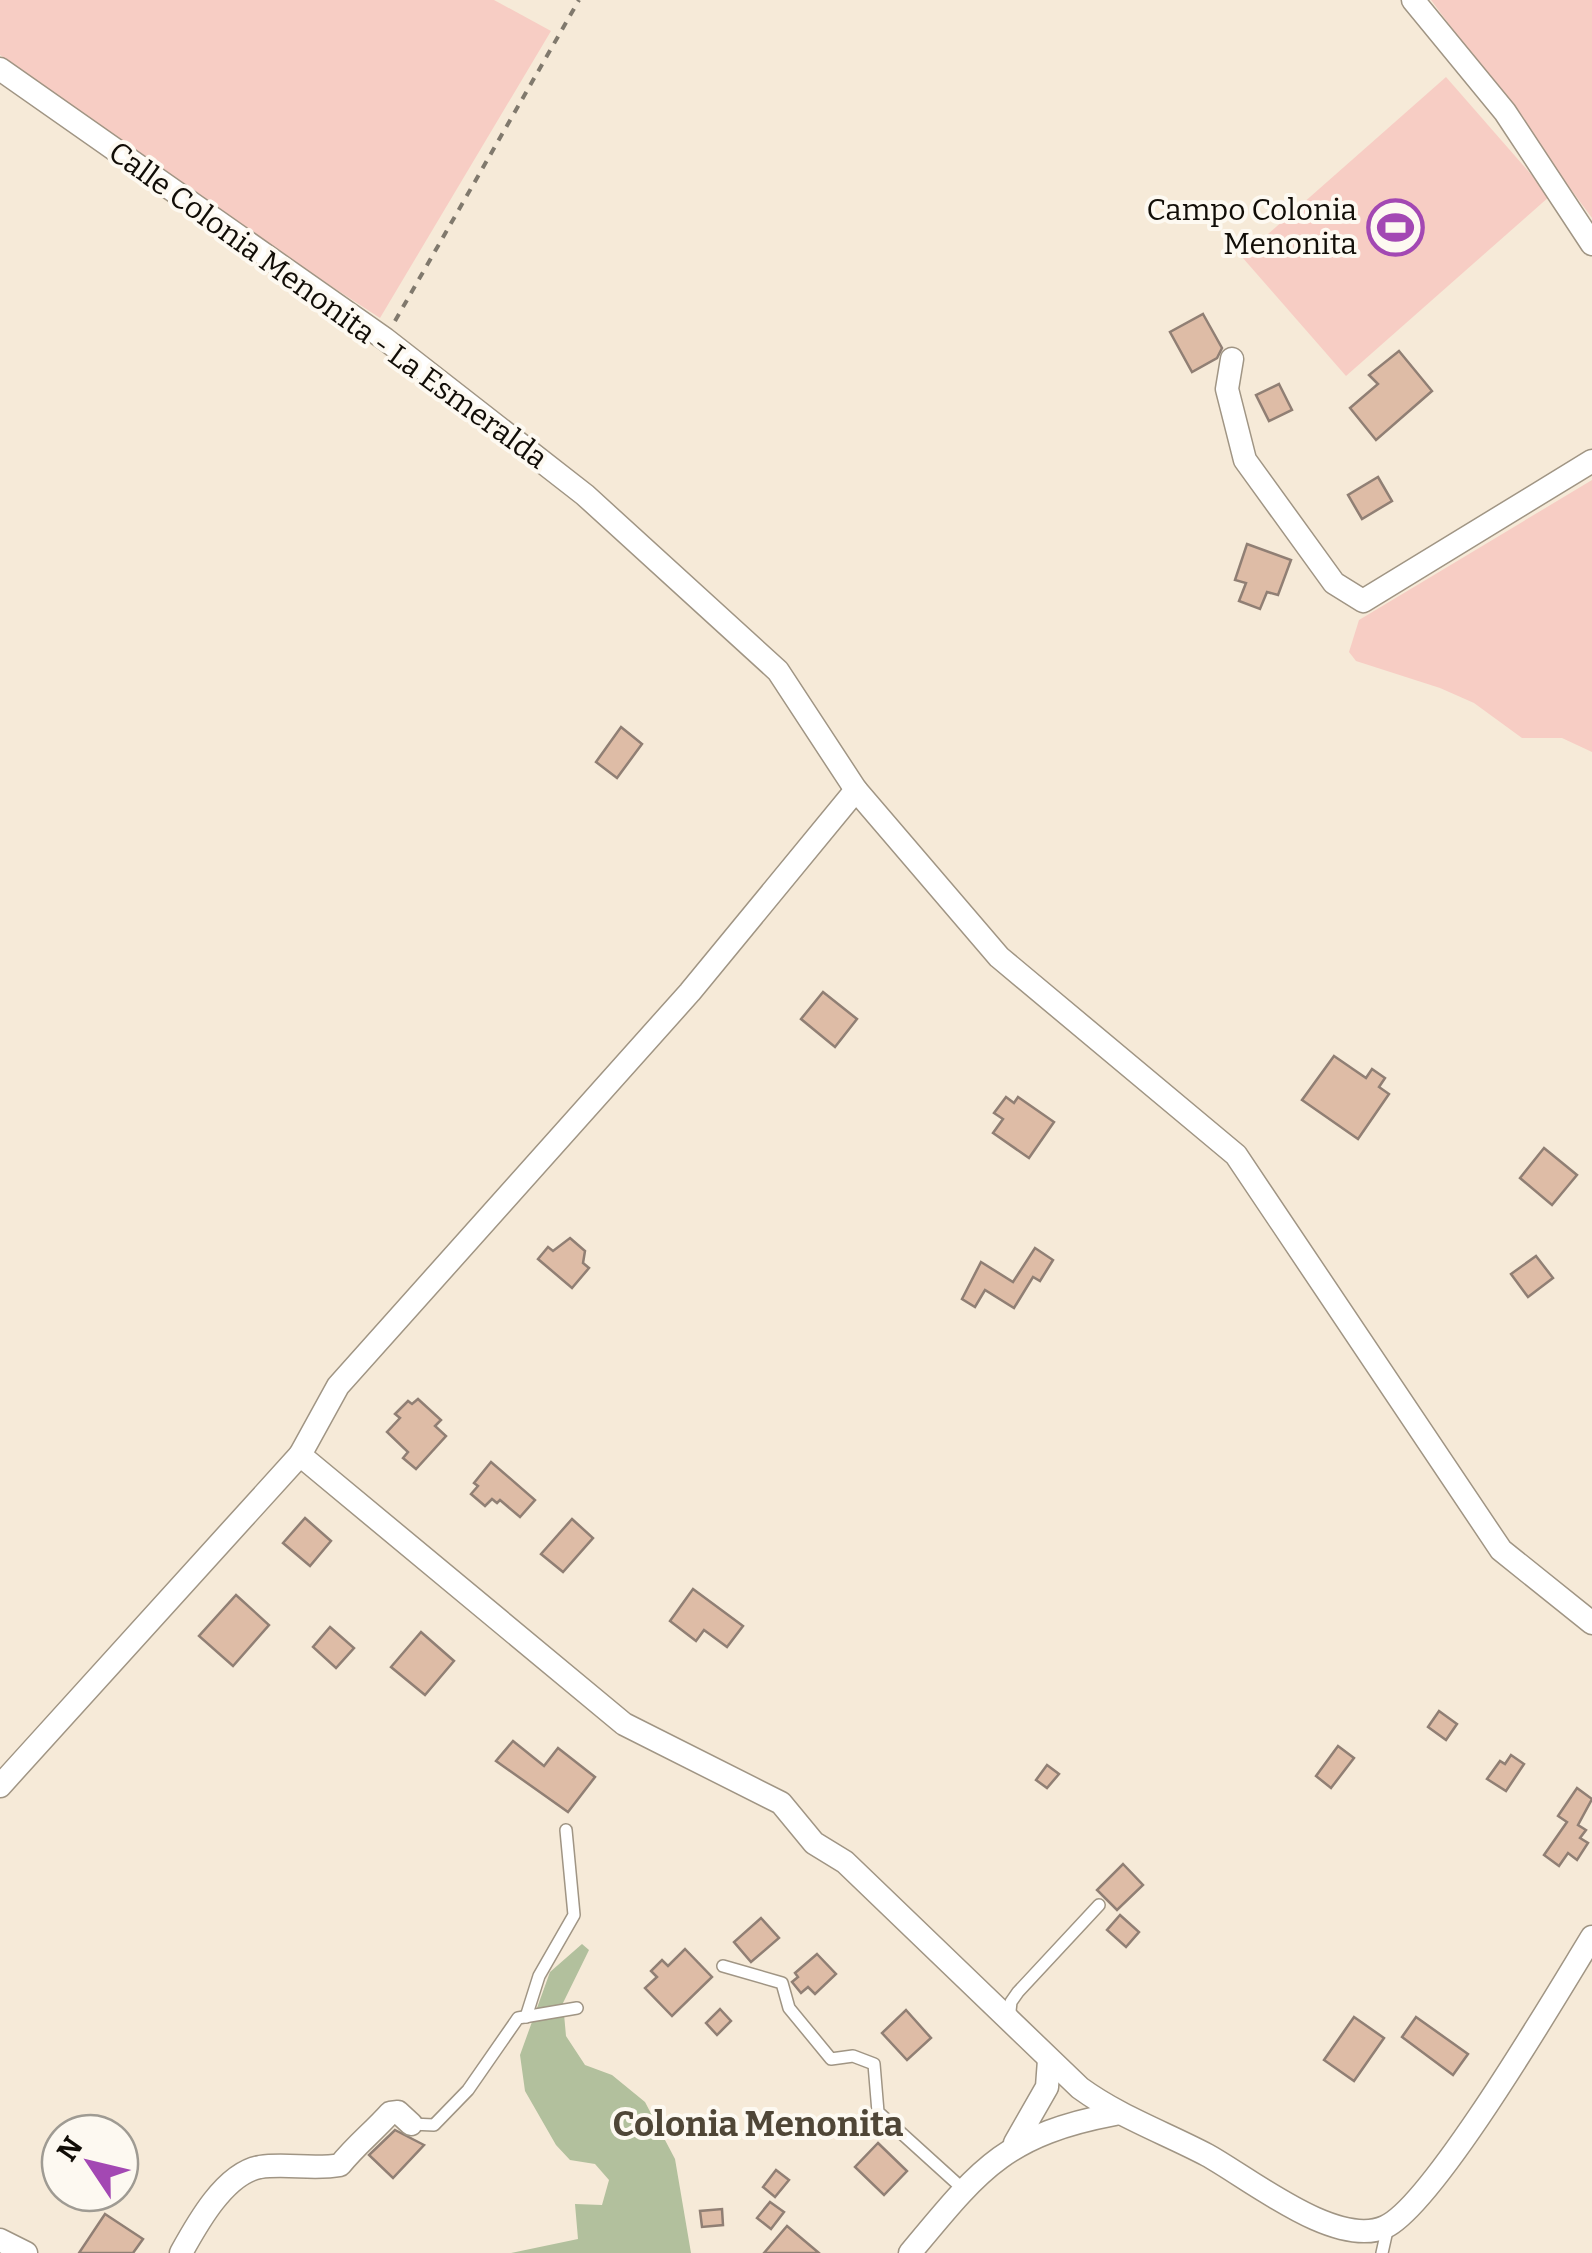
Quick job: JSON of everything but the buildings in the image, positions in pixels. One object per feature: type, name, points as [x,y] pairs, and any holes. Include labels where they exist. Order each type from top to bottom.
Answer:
[{"type":"street","points":[[1413,0],[1505,112],[1592,244]]},
{"type":"street","name":"Calle Colonia Menonita - La Esmeralda","points":[[0,69],[385,340],[585,495],[778,671],[856,790],[999,957],[1236,1155],[1502,1550],[1592,1623]]},
{"type":"street","points":[[1232,359],[1227,389],[1244,460],[1334,584],[1363,601],[1592,461]]},
{"type":"street","points":[[0,1786],[300,1455],[338,1386],[690,992],[856,790]]},
{"type":"street","points":[[300,1455],[624,1724],[781,1803],[814,1843],[845,1862],[1050,2060],[1114,2114],[1205,2154],[1299,2211],[1364,2232],[1388,2226],[1432,2184],[1592,1937]]},
{"type":"street","points":[[1015,2144],[1047,2087],[1050,2060]]},
{"type":"street","points":[[181,2253],[228,2185],[256,2167],[315,2169],[340,2165],[359,2139],[372,2133],[390,2113],[398,2112],[411,2124]]},
{"type":"street","points":[[910,2253],[963,2189],[1015,2144],[1068,2122],[1114,2114]]},
{"type":"street","points":[[0,2240],[26,2253]]},
{"type":"lane","points":[[531,2016],[539,1976],[574,1915],[566,1830]]},
{"type":"lane","points":[[1009,2020],[1011,2002],[1018,1992],[1099,1905]]},
{"type":"lane","points":[[723,1966],[782,1983],[789,2008],[831,2060],[853,2056],[874,2064],[878,2112],[963,2189]]},
{"type":"lane","points":[[411,2124],[434,2125],[468,2090],[508,2026],[531,2016],[578,2008]]},
{"type":"lane","points":[[1382,2253],[1388,2226]]},
{"type":"path","points":[[385,340],[580,0]]},
{"type":"shaded area","points":[[0,0],[494,0],[551,31],[380,318],[259,239],[0,55]]},
{"type":"shaded area","points":[[1431,0],[1592,0],[1592,218]]},
{"type":"shaded area","name":"Campo Colonia Menonita","points":[[1446,77],[1550,196],[1346,376],[1242,257]]},
{"type":"shaded area","points":[[1592,480],[1592,752],[1562,738],[1522,738],[1474,703],[1356,661],[1349,652],[1359,620]]},
{"type":"shaded area","points":[[582,1944],[589,1950],[563,2003],[566,2036],[585,2065],[612,2075],[645,2102],[675,2159],[691,2253],[511,2253],[578,2239],[575,2204],[602,2205],[609,2180],[595,2164],[570,2160],[556,2145],[525,2091],[520,2055],[550,1972]]},
{"type":"place","name":"Campo Colonia Menonita","points":[[1396,227]]},
{"type":"district","name":"Colonia Menonita","points":[[758,2124]]}]
